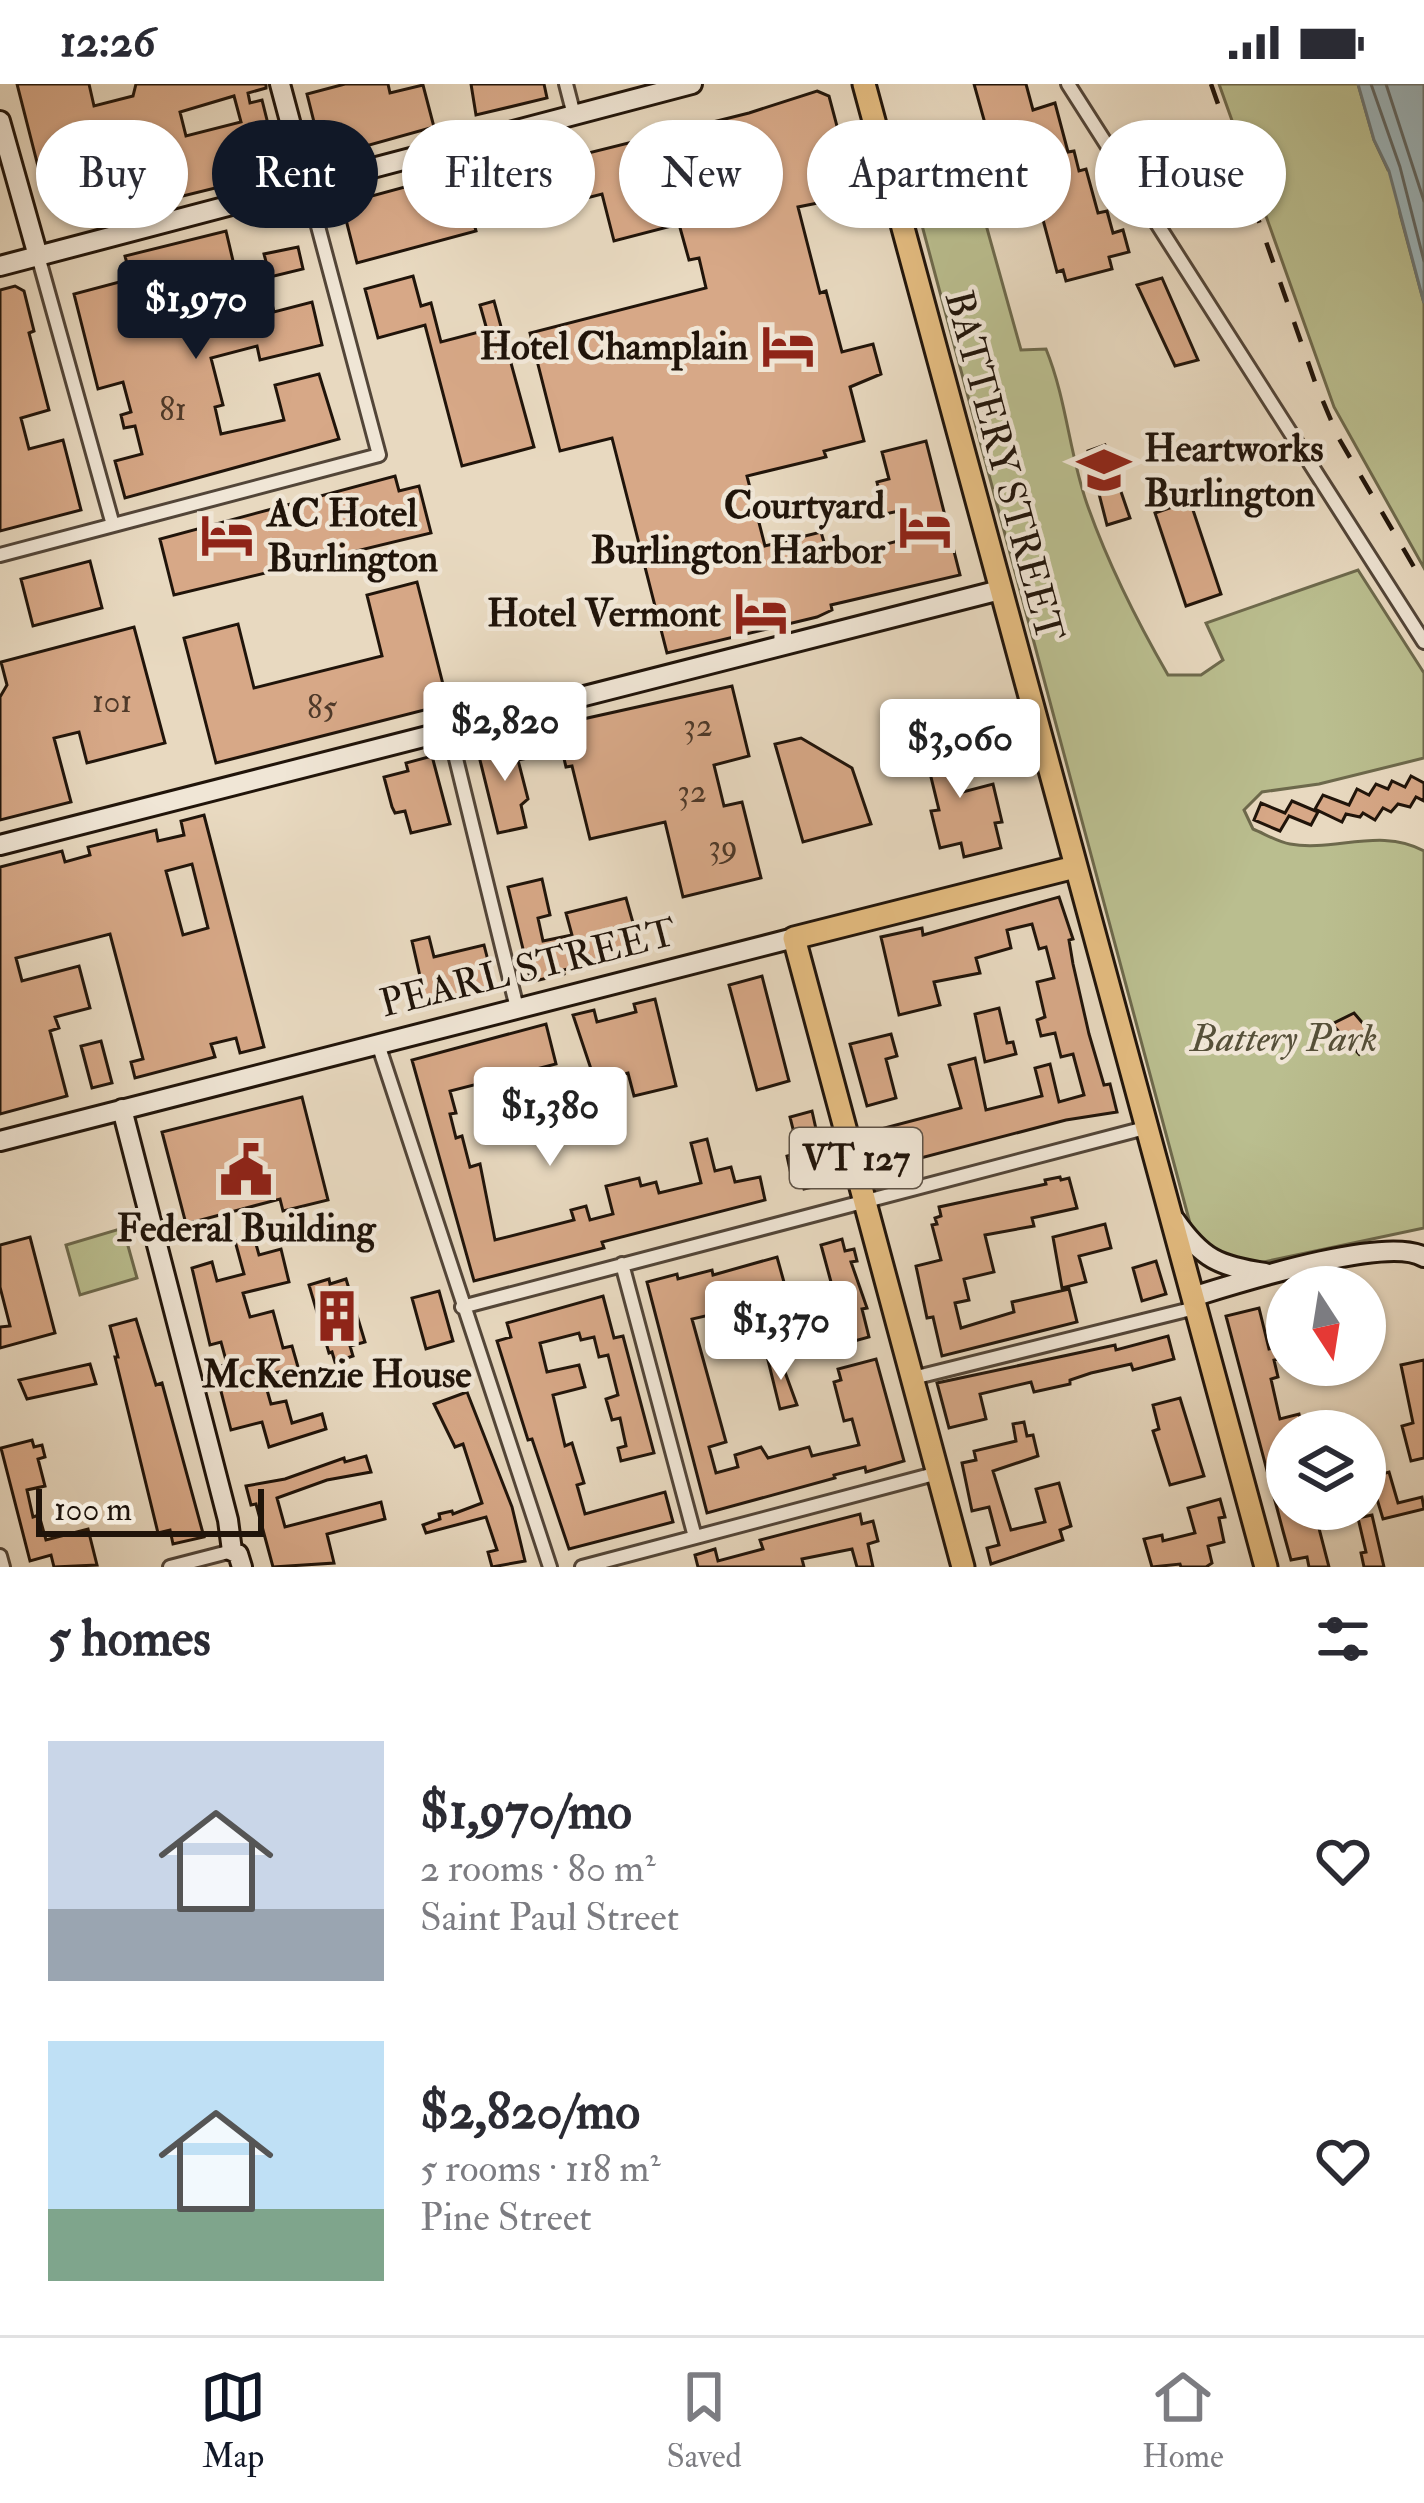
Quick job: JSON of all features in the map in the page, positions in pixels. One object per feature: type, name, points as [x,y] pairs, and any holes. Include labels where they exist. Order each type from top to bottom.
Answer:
[{"type":"main road","name":"BATTERY STREET","points":[[864,84],[1266,1567]]},
{"type":"main road","name":"PEARL STREET","points":[[794,938],[1075,866]]},
{"type":"main road","name":"VT 127","points":[[794,938],[963,1567]]},
{"type":"street","points":[[280,84],[290,120]]},
{"type":"street","points":[[566,84],[574,115]]},
{"type":"street","points":[[378,166],[692,84]]},
{"type":"street","points":[[1068,84],[1424,642]]},
{"type":"street","points":[[0,121],[113,525]]},
{"type":"street","points":[[0,266],[212,210]]},
{"type":"street","points":[[0,555],[379,455],[318,228]]},
{"type":"street","points":[[0,844],[1000,590]]},
{"type":"street","points":[[448,730],[517,1008]]},
{"type":"street","name":"PEARL STREET","points":[[0,1141],[794,938]]},
{"type":"street","points":[[378,1043],[550,1567]]},
{"type":"street","points":[[122,1109],[237,1559],[170,1567]]},
{"type":"street","points":[[462,1306],[1145,1128]]},
{"type":"street","points":[[1167,1208],[1203,1254],[1230,1268],[1266,1273]]},
{"type":"street","points":[[1312,1266],[1388,1249],[1424,1257]]},
{"type":"street","points":[[622,1264],[694,1537]]},
{"type":"street","points":[[913,1378],[1193,1302],[1266,1277]]},
{"type":"street","points":[[582,1567],[938,1473]]},
{"type":"street","points":[[638,1552],[643,1567]]},
{"type":"street","points":[[0,1556],[3,1567]]},
{"type":"green space","points":[[1219,84],[1358,84],[1374,140],[1388,170],[1396,170],[1400,214],[1424,303],[1424,568],[1334,407],[1270,228],[1286,228],[1286,120],[1232,120]]},
{"type":"green space","name":"Battery Park","points":[[923,228],[987,228],[1021,350],[1046,349],[1095,526],[1168,675],[1201,675],[1223,660],[1206,623],[1358,570],[1424,673],[1424,758],[1319,784],[1262,792],[1244,810],[1253,829],[1285,843],[1307,846],[1374,840],[1424,851],[1424,1228],[1254,1264],[1210,1252],[1191,1227]]},
{"type":"green space","points":[[123,1228],[137,1278],[80,1295],[66,1245]]},
{"type":"water","points":[[1358,84],[1424,84],[1424,303],[1389,171],[1374,140]]},
{"type":"building","points":[[17,84],[89,84],[94,106],[133,96],[136,84],[266,84],[248,93],[250,103],[262,100],[267,120],[240,120],[234,96],[180,112],[182,120],[36,120],[36,158]]},
{"type":"building","points":[[345,84],[388,84],[390,93],[423,85],[432,120],[402,120],[402,136],[378,143],[378,120],[314,120],[307,94]]},
{"type":"building","points":[[471,84],[544,84],[547,98],[476,115]]},
{"type":"building","points":[[974,84],[1026,84],[1033,110],[1055,103],[1060,120],[984,120]]},
{"type":"building","points":[[817,91],[829,96],[835,120],[807,120],[807,205],[798,207],[820,293],[826,291],[842,352],[873,344],[881,374],[850,387],[864,441],[824,451],[826,457],[747,476],[765,546],[821,532],[829,559],[906,539],[899,511],[885,514],[877,482],[889,479],[882,452],[926,441],[960,575],[831,605],[832,610],[817,617],[667,653],[612,438],[560,451],[530,333],[706,288],[699,258],[689,260],[680,228],[783,228],[783,120],[721,120]]},
{"type":"building","points":[[212,129],[212,189],[188,195],[188,135]]},
{"type":"building","points":[[619,145],[619,228],[664,228],[614,241],[602,194],[595,196],[595,151]]},
{"type":"building","points":[[1074,151],[1079,171],[1086,169],[1095,202],[1095,228],[1112,228],[1113,233],[1123,230],[1129,252],[1109,257],[1112,269],[1066,281],[1063,270],[1057,272],[1045,228],[1071,228]]},
{"type":"building","points":[[402,188],[402,228],[476,231],[357,263],[348,228],[378,228],[378,194]]},
{"type":"building","points":[[226,231],[238,282],[265,275],[274,312],[312,302],[322,345],[260,360],[257,346],[211,358],[223,405],[215,407],[221,434],[284,420],[275,385],[319,374],[339,439],[125,498],[115,461],[142,454],[135,426],[124,428],[121,415],[131,412],[123,382],[98,389],[74,294],[131,279],[125,256]]},
{"type":"building","points":[[298,247],[303,269],[270,277],[264,254]]},
{"type":"building","points":[[413,276],[421,306],[431,303],[441,342],[487,330],[480,305],[494,301],[534,447],[462,466],[425,325],[378,338],[365,289]]},
{"type":"building","points":[[1162,278],[1198,360],[1175,366],[1137,285]]},
{"type":"building","points":[[15,286],[24,291],[34,331],[29,333],[49,410],[21,418],[29,449],[63,440],[81,510],[0,531],[0,290]]},
{"type":"building","name":"Heartworks Burlington","points":[[1105,445],[1130,518],[1107,525],[1088,451]]},
{"type":"building","points":[[395,476],[399,491],[419,486],[431,533],[174,595],[160,539]]},
{"type":"building","points":[[1190,501],[1221,594],[1186,606],[1155,513]]},
{"type":"building","points":[[90,561],[102,608],[33,626],[21,579]]},
{"type":"building","points":[[417,582],[448,704],[216,763],[184,638],[238,624],[254,688],[382,656],[367,595]]},
{"type":"building","points":[[134,627],[165,743],[87,763],[79,732],[54,738],[71,802],[0,820],[0,697],[7,685],[1,662]]},
{"type":"building","points":[[732,686],[749,756],[714,765],[724,806],[742,802],[761,878],[683,897],[665,822],[590,839],[572,766],[566,767],[556,725]]},
{"type":"building","points":[[947,726],[963,792],[993,784],[1002,822],[995,823],[1001,848],[964,857],[961,843],[940,848],[931,811],[939,810],[920,732]]},
{"type":"building","points":[[801,738],[852,768],[871,824],[803,842],[775,744]]},
{"type":"building","points":[[495,743],[497,751],[529,743],[532,757],[518,760],[528,799],[521,805],[526,827],[498,833],[477,748]]},
{"type":"building","points":[[432,756],[450,824],[411,833],[405,811],[395,813],[392,807],[384,777],[408,771],[406,763]]},
{"type":"building","points":[[1411,776],[1424,783],[1424,801],[1416,797],[1410,807],[1398,804],[1391,812],[1383,808],[1375,820],[1363,813],[1360,817],[1346,814],[1342,822],[1315,809],[1323,795],[1349,805],[1357,789],[1369,795],[1376,784],[1388,789],[1392,781],[1405,787]]},
{"type":"building","points":[[1292,801],[1318,812],[1311,825],[1289,816],[1280,831],[1254,820],[1261,803],[1285,813]]},
{"type":"building","points":[[204,815],[264,1047],[240,1053],[236,1038],[211,1044],[215,1057],[135,1078],[131,1062],[143,1059],[110,934],[16,958],[22,981],[79,966],[90,1008],[55,1017],[59,1028],[50,1031],[67,1096],[0,1114],[0,867],[62,851],[65,862],[90,855],[88,847],[156,830],[158,841],[184,835],[181,821]],"holes":[[[192,864],[208,928],[183,935],[166,871]]]},
{"type":"building","points":[[542,879],[550,915],[538,918],[543,941],[572,935],[566,913],[626,898],[641,951],[531,982],[508,887]]},
{"type":"building","points":[[1059,897],[1073,939],[1069,940],[1073,964],[1089,1034],[1117,1112],[1066,1120],[894,1165],[885,1163],[873,1131],[961,1108],[949,1065],[975,1058],[986,1110],[1042,1096],[1035,1068],[1050,1064],[1059,1102],[1084,1095],[1073,1054],[1061,1057],[1055,1033],[1041,1036],[1037,1020],[1045,1017],[1037,982],[1054,978],[1046,947],[1039,949],[1032,924],[1007,930],[1011,948],[976,958],[980,973],[934,982],[940,1005],[899,1015],[881,937],[922,928],[923,935]]},
{"type":"building","points":[[429,937],[434,957],[484,945],[495,988],[427,1007],[412,941]]},
{"type":"building","points":[[762,976],[789,1081],[757,1090],[729,985]]},
{"type":"building","points":[[655,999],[676,1086],[634,1096],[628,1073],[595,1081],[573,1015],[594,1010],[597,1022],[636,1012],[634,1004]]},
{"type":"building","points":[[999,1008],[1007,1043],[1013,1042],[1016,1054],[985,1062],[975,1014]]},
{"type":"building","points":[[1354,1013],[1372,1034],[1359,1054],[1332,1024]]},
{"type":"building","points":[[546,1024],[556,1064],[450,1091],[456,1138],[462,1136],[470,1167],[480,1164],[495,1240],[574,1220],[571,1210],[586,1206],[590,1220],[613,1214],[606,1186],[639,1178],[641,1186],[656,1182],[659,1193],[701,1183],[691,1143],[707,1139],[715,1171],[731,1167],[735,1182],[760,1177],[765,1200],[474,1281],[412,1060]]},
{"type":"building","points":[[891,1034],[897,1056],[886,1059],[896,1098],[867,1106],[850,1044]]},
{"type":"building","points":[[101,1041],[112,1083],[92,1088],[81,1046]]},
{"type":"building","name":"Federal Building","points":[[302,1097],[328,1200],[283,1211],[280,1199],[186,1224],[162,1132]]},
{"type":"building","points":[[812,1111],[826,1174],[815,1177],[817,1186],[804,1189],[798,1168],[790,1170],[787,1156],[799,1153],[790,1117]]},
{"type":"building","points":[[1069,1178],[1077,1208],[1032,1218],[1034,1226],[985,1235],[994,1272],[964,1279],[969,1300],[955,1303],[961,1328],[1014,1312],[1012,1302],[1069,1289],[1077,1322],[942,1356],[933,1317],[927,1318],[916,1266],[941,1260],[932,1225],[941,1216],[939,1207]]},
{"type":"building","points":[[1105,1224],[1111,1248],[1079,1256],[1086,1282],[1062,1288],[1053,1237]]},
{"type":"building","points":[[30,1237],[55,1333],[0,1348],[0,1327],[10,1326],[0,1287],[0,1245]]},
{"type":"building","points":[[254,1237],[259,1255],[281,1249],[289,1282],[243,1293],[250,1317],[273,1311],[283,1348],[292,1346],[298,1367],[263,1376],[271,1404],[286,1401],[292,1423],[322,1414],[326,1429],[269,1447],[262,1422],[231,1430],[215,1368],[227,1364],[221,1342],[210,1345],[192,1268],[212,1262],[217,1281],[244,1274],[235,1241]]},
{"type":"building","points":[[842,1239],[845,1251],[854,1249],[857,1261],[851,1262],[867,1308],[862,1309],[869,1337],[851,1342],[843,1314],[806,1325],[801,1306],[827,1299],[823,1284],[831,1282],[821,1245]]},
{"type":"building","points":[[777,1257],[787,1293],[769,1298],[765,1286],[719,1298],[723,1312],[692,1319],[726,1442],[709,1447],[716,1473],[738,1467],[735,1455],[761,1447],[768,1458],[809,1447],[812,1456],[859,1445],[852,1419],[844,1421],[834,1382],[841,1380],[838,1369],[876,1359],[904,1461],[834,1475],[707,1513],[647,1282],[712,1270],[713,1275]]},
{"type":"building","points":[[1156,1261],[1166,1294],[1142,1301],[1133,1268]]},
{"type":"building","name":"McKenzie House","points":[[329,1279],[330,1284],[346,1279],[365,1342],[350,1346],[353,1356],[335,1362],[309,1285]]},
{"type":"building","points":[[439,1291],[453,1341],[426,1349],[412,1298]]},
{"type":"building","points":[[603,1296],[614,1338],[623,1336],[654,1453],[621,1461],[618,1448],[626,1446],[620,1418],[612,1420],[606,1399],[618,1395],[608,1355],[599,1357],[594,1337],[581,1340],[579,1333],[540,1343],[547,1372],[579,1365],[585,1387],[553,1395],[565,1446],[572,1443],[584,1483],[577,1485],[585,1514],[665,1492],[673,1522],[569,1549],[497,1341],[511,1337],[507,1323]]},
{"type":"building","points":[[1259,1308],[1266,1337],[1266,1386],[1273,1386],[1278,1410],[1266,1410],[1266,1467],[1226,1316]]},
{"type":"building","points":[[136,1319],[156,1385],[162,1383],[204,1537],[173,1544],[170,1530],[158,1533],[110,1326]]},
{"type":"building","points":[[1168,1336],[1174,1359],[1133,1370],[1131,1364],[1091,1373],[1070,1384],[1034,1392],[1031,1382],[980,1394],[986,1419],[949,1428],[937,1383]]},
{"type":"building","points":[[778,1353],[797,1405],[780,1409],[767,1356]]},
{"type":"building","points":[[1424,1360],[1424,1458],[1411,1461],[1402,1426],[1413,1423],[1401,1365]]},
{"type":"building","points":[[90,1364],[96,1384],[27,1399],[19,1380]]},
{"type":"building","points":[[467,1392],[512,1507],[525,1561],[492,1567],[488,1552],[497,1550],[486,1517],[426,1533],[423,1525],[440,1519],[439,1514],[482,1503],[463,1444],[455,1447],[434,1404]]},
{"type":"building","points":[[1180,1398],[1204,1476],[1170,1485],[1153,1431],[1159,1429],[1153,1405]]},
{"type":"building","points":[[1024,1422],[1038,1456],[993,1471],[1011,1530],[1045,1522],[1036,1489],[1059,1483],[1071,1526],[1060,1530],[1063,1540],[991,1564],[987,1548],[999,1545],[989,1507],[972,1511],[962,1463],[976,1460],[974,1451],[1016,1441],[1013,1424]]},
{"type":"building","points":[[32,1440],[34,1447],[42,1445],[45,1457],[38,1459],[45,1486],[27,1490],[33,1517],[39,1515],[46,1540],[88,1529],[97,1565],[54,1567],[51,1555],[30,1561],[1,1448]]},
{"type":"building","points":[[366,1456],[371,1472],[327,1480],[277,1498],[285,1527],[381,1502],[385,1519],[327,1534],[334,1563],[273,1567],[256,1504],[251,1505],[246,1486]]},
{"type":"building","points":[[1386,1473],[1398,1503],[1422,1497],[1424,1509],[1386,1518]]},
{"type":"building","points":[[1220,1499],[1224,1542],[1208,1546],[1212,1563],[1152,1567],[1144,1539],[1162,1535],[1163,1541],[1195,1533],[1188,1508]]},
{"type":"building","points":[[860,1514],[862,1524],[873,1521],[878,1541],[868,1544],[873,1567],[857,1567],[852,1549],[802,1559],[804,1567],[698,1567],[695,1555],[715,1549],[718,1561],[763,1549],[760,1540]]},
{"type":"building","points":[[1319,1530],[1329,1567],[1309,1567],[1307,1557],[1291,1560],[1283,1531]]},
{"type":"building","points":[[1361,1530],[1375,1530],[1384,1567],[1364,1567],[1361,1553],[1366,1552]]},
{"type":"railway","points":[[1211,84],[1338,437],[1424,584]]},
{"type":"place","name":"Hotel Champlain","points":[[788,346]]},
{"type":"place","name":"Heartworks Burlington","points":[[1104,470]]},
{"type":"place","name":"Courtyard Burlington Harbor","points":[[925,527]]},
{"type":"place","name":"AC Hotel Burlington","points":[[227,535]]},
{"type":"place","name":"Hotel Vermont","points":[[761,613]]},
{"type":"place","name":"Federal Building","points":[[246,1170]]},
{"type":"place","name":"McKenzie House","points":[[337,1316]]}]
